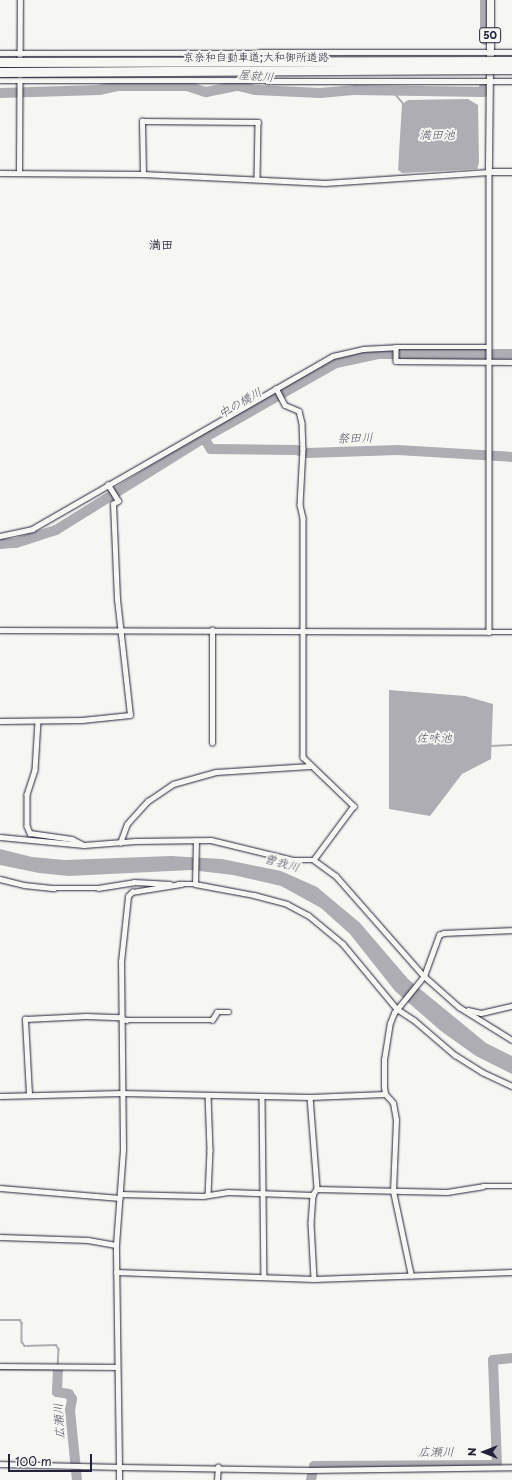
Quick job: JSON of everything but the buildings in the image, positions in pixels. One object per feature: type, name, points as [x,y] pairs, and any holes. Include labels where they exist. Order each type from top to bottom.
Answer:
[{"type":"highway","name":"京奈和自動車道;大和御所道路","points":[[0,62],[512,61]]},
{"type":"highway","name":"京奈和自動車道;大和御所道路","points":[[0,72],[512,69]]},
{"type":"main road","name":"50","points":[[490,0],[490,70]]},
{"type":"street","points":[[19,173],[20,0]]},
{"type":"street","points":[[0,53],[512,52]]},
{"type":"street","points":[[489,632],[488,347],[490,70]]},
{"type":"street","points":[[0,80],[512,81]]},
{"type":"street","points":[[143,174],[142,121],[258,122],[257,179]]},
{"type":"street","points":[[0,173],[143,174],[325,183],[489,172],[512,172]]},
{"type":"street","points":[[0,536],[32,529],[333,356],[363,349],[396,347],[488,347]]},
{"type":"street","points":[[396,347],[396,359],[512,362]]},
{"type":"street","points":[[277,388],[285,405],[299,411],[302,416],[303,448],[300,504],[303,518],[303,757],[310,766],[354,806],[314,860]]},
{"type":"street","points":[[0,721],[38,721],[130,715],[120,630],[113,504],[117,500],[109,486]]},
{"type":"street","points":[[0,630],[512,632]]},
{"type":"street","points":[[212,630],[212,743]]},
{"type":"street","points":[[38,721],[35,770],[27,794],[27,826],[30,833],[72,839],[84,845]]},
{"type":"street","points":[[120,843],[127,824],[148,802],[173,784],[216,772],[310,766]]},
{"type":"street","points":[[0,837],[84,845],[120,843],[196,843],[236,845],[293,860],[314,860],[341,880],[423,977],[459,1007],[512,1040]]},
{"type":"street","points":[[195,882],[196,843]]},
{"type":"street","points":[[0,879],[24,885],[54,888],[98,888],[134,882],[181,884]]},
{"type":"street","points":[[119,1480],[116,1245],[120,1196],[122,1093],[123,1019],[120,962],[128,896],[132,892],[195,882],[278,901],[308,915],[344,944],[397,1009],[414,1020],[455,1055],[482,1072],[512,1086]]},
{"type":"street","points":[[411,1276],[393,1191],[396,1120],[392,1103],[385,1094],[384,1060],[390,1023],[400,1004],[423,977],[439,935],[444,933],[512,930]]},
{"type":"street","points":[[459,1007],[481,1013],[512,1006]]},
{"type":"street","points":[[30,1094],[25,1019],[86,1016],[123,1019],[212,1020],[217,1012],[229,1012]]},
{"type":"street","points":[[0,1096],[30,1094],[122,1093],[310,1097],[385,1094]]},
{"type":"street","points":[[208,1095],[210,1150],[208,1195]]},
{"type":"street","points":[[262,1096],[264,1277]]},
{"type":"street","points":[[310,1097],[317,1189],[314,1195],[311,1223],[314,1279]]},
{"type":"street","points":[[317,1189],[447,1192],[498,1185],[512,1186]]},
{"type":"street","points":[[0,1188],[120,1196],[208,1195],[228,1192],[314,1195]]},
{"type":"street","points":[[0,1237],[88,1240],[116,1245]]},
{"type":"street","points":[[116,1272],[314,1279],[512,1272]]},
{"type":"street","points":[[0,1366],[117,1367]]},
{"type":"street","points":[[0,1464],[73,1467],[218,1467],[309,1470],[512,1467]]},
{"type":"street","points":[[217,1480],[218,1467]]},
{"type":"water","name":"満田池","points":[[468,99],[478,105],[479,163],[477,169],[402,173],[398,170],[402,104],[408,100]]},
{"type":"water","name":"佐味池","points":[[389,690],[465,696],[493,704],[491,759],[462,774],[430,816],[389,809]]},
{"type":"water","points":[[0,849],[32,857],[65,860],[171,856],[222,859],[281,871],[317,887],[360,923],[408,979],[486,1043],[512,1056],[512,1074],[476,1056],[441,1031],[395,991],[350,934],[321,908],[281,886],[233,875],[191,870],[69,876],[39,873],[0,865]]},
{"type":"waterway","name":"屋就川","points":[[485,0],[485,40]]},
{"type":"waterway","name":"屋就川","points":[[0,93],[99,90],[118,86],[187,86],[206,92],[238,86],[256,90],[320,93],[356,90],[483,92],[484,87]]},
{"type":"waterway","points":[[392,90],[403,103]]},
{"type":"waterway","name":"中の橋川","points":[[0,544],[16,543],[56,530],[204,438],[336,363],[378,354],[512,354]]},
{"type":"waterway","name":"祭田川","points":[[204,438],[211,449],[296,450],[307,453],[398,450],[512,457]]},
{"type":"waterway","points":[[491,746],[512,745]]},
{"type":"waterway","name":"広瀬川","points":[[0,1320],[20,1320],[22,1323],[22,1342],[25,1346],[56,1345],[59,1349],[58,1370],[0,1370]]},
{"type":"waterway","name":"広瀬川","points":[[311,1480],[314,1466],[497,1465],[493,1360],[512,1358]]},
{"type":"waterway","name":"広瀬川","points":[[58,1370],[57,1392],[69,1394],[72,1399],[70,1410],[77,1480]]},
{"type":"district","name":"満田","points":[[161,245]]},
{"type":"water label","name":"曽我川","points":[[282,863]]}]
